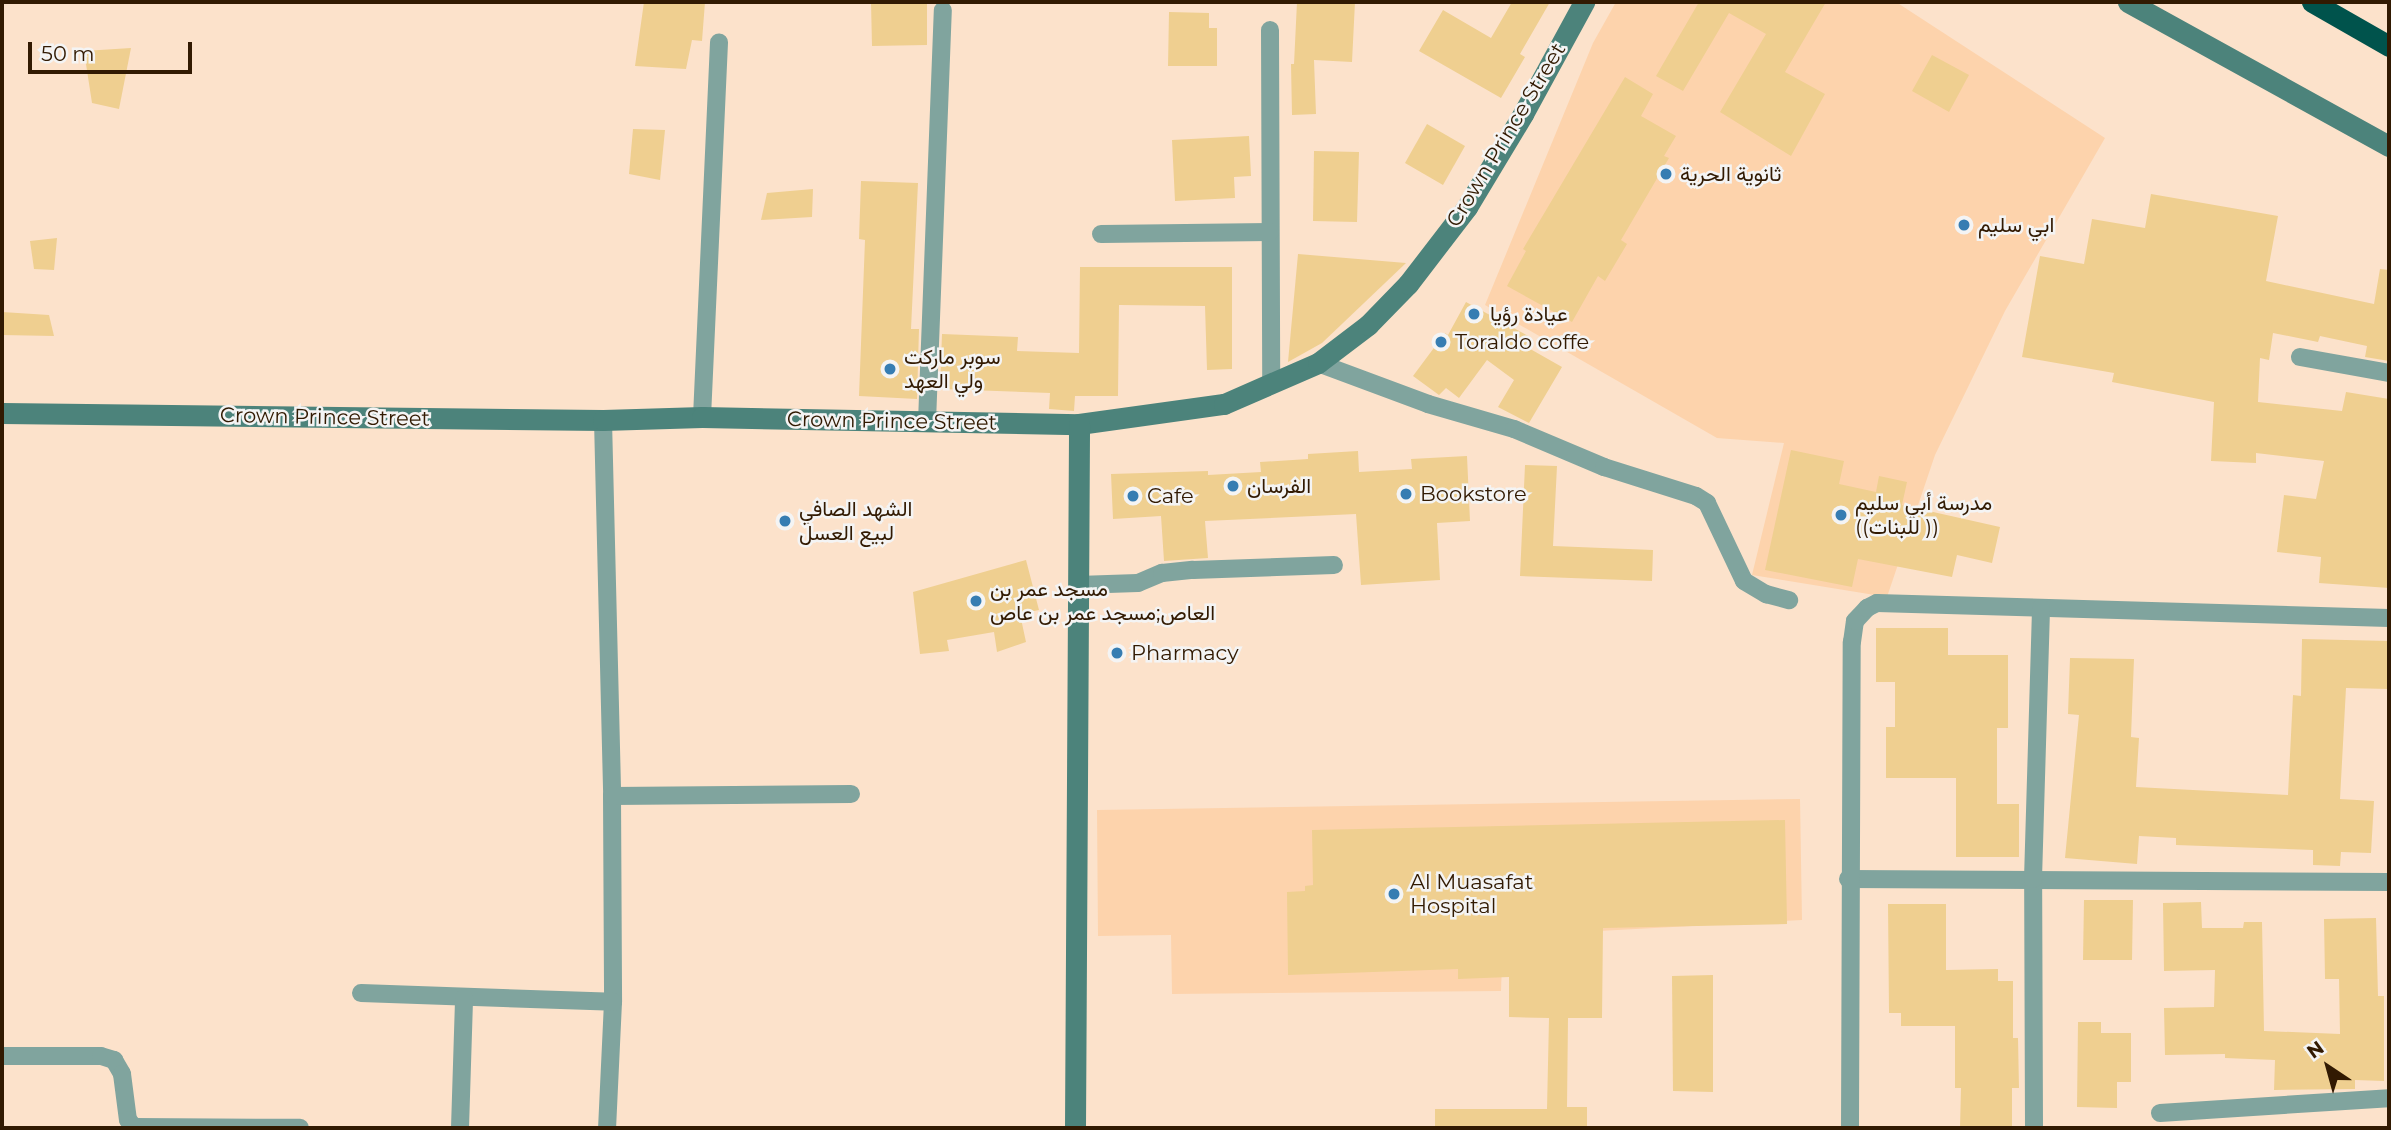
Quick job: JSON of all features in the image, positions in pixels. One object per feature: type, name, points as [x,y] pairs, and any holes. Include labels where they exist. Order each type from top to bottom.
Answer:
[{"type":"highway","points":[[2312,2],[2389,46]]},
{"type":"main road","name":"Crown Prince Street","points":[[2,412],[603,420],[702,417],[1079,424],[1224,404],[1318,363],[1368,325],[1408,284],[1468,207],[1584,2]]},
{"type":"main road","points":[[2128,2],[2389,146]]},
{"type":"main road","points":[[1075,1128],[1079,424]]},
{"type":"street","points":[[927,422],[943,10]]},
{"type":"street","points":[[1270,30],[1271,383]]},
{"type":"street","points":[[702,417],[719,42]]},
{"type":"street","points":[[1101,234],[1270,232]]},
{"type":"street","points":[[2300,357],[2389,373]]},
{"type":"street","points":[[1318,363],[1428,404],[1514,429],[1604,467],[1696,496],[1707,503],[1744,581],[1766,594],[1789,600]]},
{"type":"street","points":[[603,420],[612,796],[613,1002],[607,1128]]},
{"type":"street","points":[[1078,585],[1138,583],[1162,573],[1193,570],[1334,565]]},
{"type":"street","points":[[1850,1128],[1848,879],[1852,642],[1855,621],[1867,608],[1877,603],[2389,618]]},
{"type":"street","points":[[2034,1128],[2033,879],[2041,608]]},
{"type":"street","points":[[612,796],[851,794]]},
{"type":"street","points":[[1848,879],[2389,882]]},
{"type":"street","points":[[361,993],[613,1002]]},
{"type":"street","points":[[460,1128],[464,998]]},
{"type":"street","points":[[2,1056],[102,1056],[114,1060],[122,1074],[128,1120],[134,1126],[300,1128]]},
{"type":"street","points":[[2160,1113],[2389,1098]]},
{"type":"shaded area","points":[[1616,2],[1896,2],[2105,138],[2005,311],[1935,455],[1887,597],[1752,575],[1784,443],[1717,438],[1485,305],[1593,43]]},
{"type":"shaded area","points":[[1800,799],[1802,920],[1503,936],[1501,991],[1172,994],[1171,935],[1098,936],[1097,810]]},
{"type":"building","points":[[644,2],[705,2],[702,41],[692,40],[686,69],[635,66]]},
{"type":"building","points":[[871,2],[927,2],[927,45],[872,46]]},
{"type":"building","points":[[1297,2],[1355,2],[1352,62],[1314,60],[1316,114],[1292,115],[1291,64],[1294,64]]},
{"type":"building","points":[[1512,2],[1550,2],[1520,54],[1525,57],[1501,98],[1419,51],[1443,10],[1491,38]]},
{"type":"building","points":[[1699,2],[1826,2],[1785,72],[1825,94],[1791,156],[1720,112],[1766,34],[1729,13],[1683,91],[1656,76]]},
{"type":"building","points":[[1169,12],[1209,13],[1209,28],[1217,28],[1217,66],[1168,66]]},
{"type":"building","points":[[131,48],[119,109],[92,103],[84,51]]},
{"type":"building","points":[[1932,55],[1969,75],[1949,112],[1912,91]]},
{"type":"building","points":[[1625,77],[1653,94],[1641,116],[1676,136],[1664,156],[1669,158],[1621,240],[1627,244],[1605,281],[1598,276],[1572,322],[1507,286],[1526,251],[1523,249]]},
{"type":"building","points":[[1427,124],[1465,146],[1443,185],[1405,163]]},
{"type":"building","points":[[633,129],[665,130],[660,180],[629,174]]},
{"type":"building","points":[[1249,136],[1251,176],[1234,177],[1235,198],[1175,201],[1172,140]]},
{"type":"building","points":[[1314,151],[1359,152],[1357,222],[1313,221]]},
{"type":"building","points":[[861,181],[918,183],[911,329],[919,329],[917,399],[859,396],[865,240],[859,239]]},
{"type":"building","points":[[813,189],[812,217],[761,220],[767,193]]},
{"type":"building","points":[[2151,194],[2278,216],[2266,281],[2374,304],[2380,269],[2389,270],[2389,361],[2365,357],[2367,346],[2320,336],[2318,342],[2273,333],[2269,360],[2260,358],[2258,402],[2342,411],[2346,392],[2389,399],[2389,588],[2319,583],[2321,557],[2277,552],[2284,495],[2316,499],[2324,461],[2256,453],[2256,463],[2211,461],[2214,402],[2112,382],[2114,373],[2022,357],[2040,256],[2084,264],[2092,219],[2145,228]]},
{"type":"building","points":[[57,238],[54,270],[34,269],[30,241]]},
{"type":"building","points":[[1298,254],[1406,263],[1322,343],[1288,362]]},
{"type":"building","points":[[1080,267],[1232,267],[1232,369],[1207,370],[1205,306],[1119,305],[1118,396],[1075,396],[1074,411],[1049,409],[1050,393],[940,389],[942,334],[1018,337],[1017,351],[1079,353]]},
{"type":"building","points":[[1466,302],[1530,337],[1525,346],[1562,367],[1529,423],[1498,407],[1514,380],[1487,360],[1459,398],[1446,388],[1439,395],[1413,376],[1445,333],[1448,335]]},
{"type":"building","points":[[2,312],[49,315],[54,336],[2,335]]},
{"type":"building","name":"مدرسة أبي سليم ((للبنات ))","points":[[1791,450],[1844,461],[1839,484],[1876,492],[1879,476],[1907,482],[1902,505],[2000,527],[1992,563],[1957,555],[1952,577],[1858,559],[1852,587],[1765,570]]},
{"type":"building","points":[[1358,451],[1359,472],[1412,469],[1411,459],[1467,456],[1470,521],[1437,523],[1440,580],[1361,585],[1356,514],[1205,521],[1208,558],[1164,561],[1161,516],[1113,519],[1111,474],[1208,471],[1208,475],[1261,472],[1260,462],[1308,459],[1308,454]]},
{"type":"building","points":[[1525,465],[1557,466],[1553,546],[1653,550],[1652,581],[1520,576]]},
{"type":"building","name":"مسجد عمر بن العاص;مسجد عمر بن عاص","points":[[1026,560],[1039,610],[1020,614],[1026,642],[997,652],[994,632],[947,640],[949,651],[920,654],[913,592]]},
{"type":"building","points":[[1876,628],[1948,628],[1948,655],[2008,655],[2008,728],[1997,728],[1997,804],[2019,804],[2019,857],[1956,857],[1956,778],[1886,778],[1886,727],[1895,727],[1895,682],[1876,682]]},
{"type":"building","points":[[2302,639],[2389,641],[2389,689],[2346,688],[2340,799],[2374,801],[2371,853],[2341,852],[2340,866],[2313,865],[2313,850],[2176,845],[2176,838],[2139,836],[2137,864],[2065,858],[2079,715],[2068,714],[2070,658],[2134,659],[2131,737],[2139,738],[2136,787],[2288,795],[2293,695],[2301,696]]},
{"type":"building","points":[[1785,820],[1787,924],[1603,928],[1602,1018],[1568,1018],[1567,1107],[1587,1107],[1587,1128],[1435,1128],[1435,1109],[1547,1109],[1549,1018],[1509,1017],[1509,977],[1458,979],[1458,969],[1288,975],[1287,892],[1305,891],[1305,886],[1313,885],[1312,830]]},
{"type":"building","points":[[2084,900],[2133,900],[2132,960],[2083,960]]},
{"type":"building","points":[[2201,902],[2202,928],[2243,928],[2244,922],[2262,922],[2264,1031],[2340,1034],[2339,979],[2325,979],[2324,919],[2376,918],[2378,996],[2384,996],[2384,1081],[2355,1080],[2355,1089],[2274,1090],[2275,1060],[2225,1058],[2225,1054],[2165,1055],[2164,1008],[2214,1007],[2215,970],[2164,971],[2163,903]]},
{"type":"building","points":[[1888,904],[1946,904],[1946,970],[1998,969],[1998,981],[2013,981],[2013,1038],[2018,1038],[2019,1088],[2012,1088],[2012,1128],[1960,1128],[1961,1088],[1955,1088],[1955,1026],[1901,1026],[1901,1013],[1889,1013]]},
{"type":"building","points":[[1713,975],[1713,1092],[1673,1091],[1672,976]]},
{"type":"building","points":[[2078,1022],[2101,1022],[2101,1033],[2131,1033],[2131,1082],[2117,1082],[2117,1108],[2077,1107]]},
{"type":"place","name":"ثانوية الحرية","points":[[1666,174]]},
{"type":"place","name":"ابي سليم","points":[[1964,225]]},
{"type":"place","name":"عيادة رؤيا","points":[[1474,314]]},
{"type":"place","name":"Toraldo coffe","points":[[1441,342]]},
{"type":"place","name":"سوبر ماركت ولي العهد","points":[[890,369]]},
{"type":"place","name":"الفرسان","points":[[1233,486]]},
{"type":"place","name":"Bookstore","points":[[1406,494]]},
{"type":"place","name":"Cafe","points":[[1133,496]]},
{"type":"place","name":"مدرسة أبي سليم ((للبنات ))","points":[[1841,515]]},
{"type":"place","name":"الشهد الصافي لبيع العسل","points":[[785,521]]},
{"type":"place","name":"مسجد عمر بن العاص;مسجد عمر بن عاص","points":[[976,601]]},
{"type":"place","name":"Pharmacy","points":[[1117,653]]},
{"type":"place","name":"Al Muasafat Hospital","points":[[1394,894]]}]
